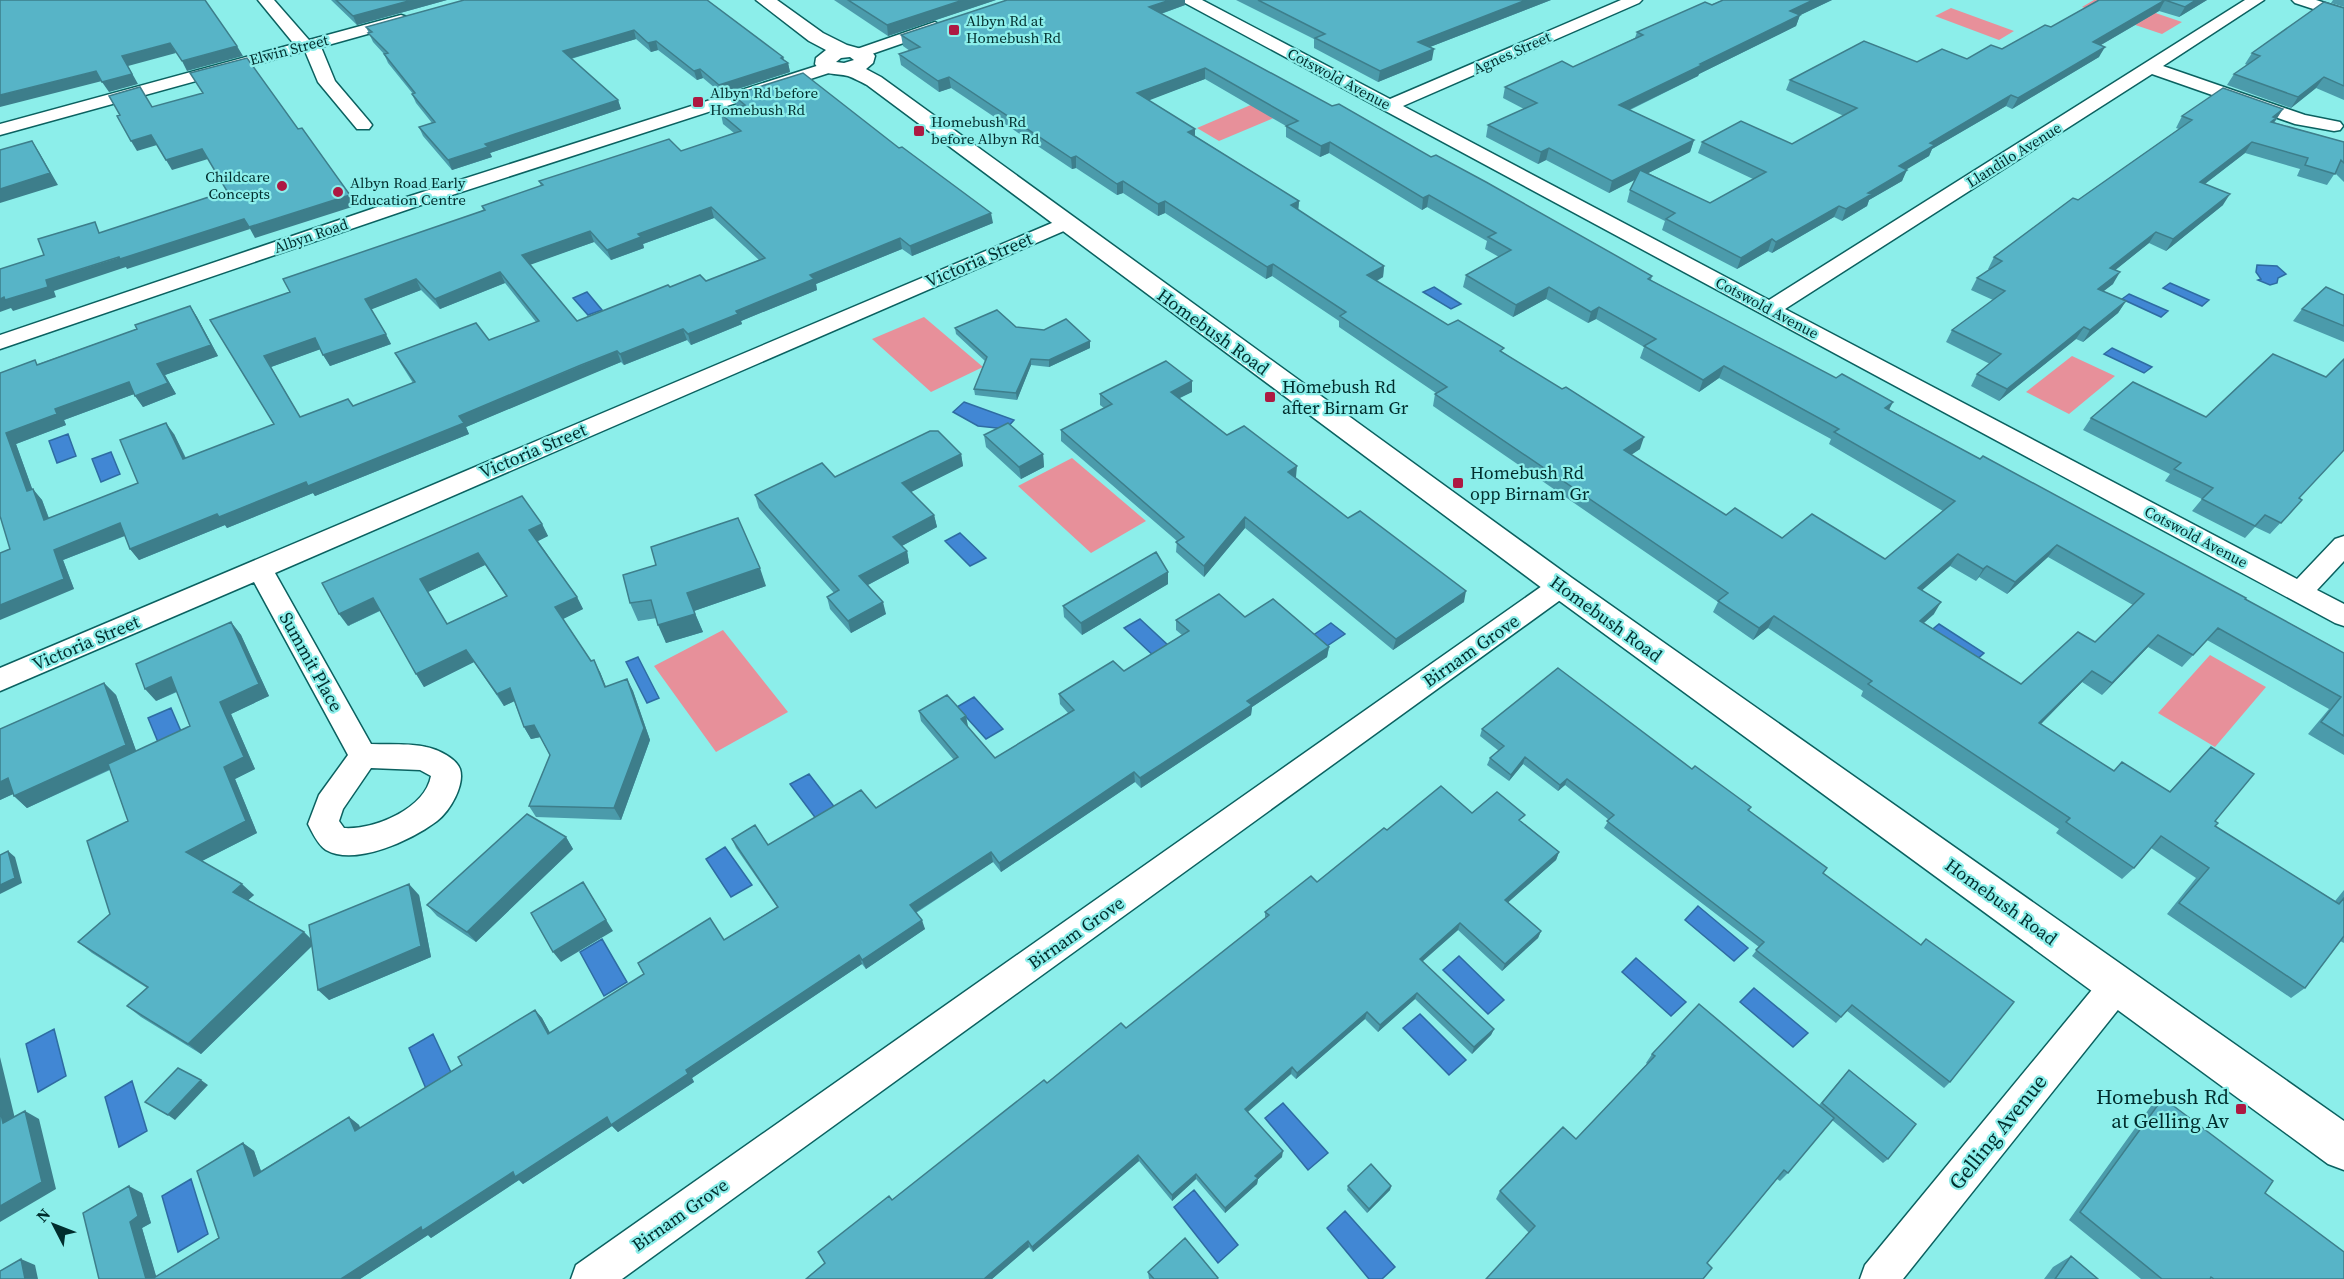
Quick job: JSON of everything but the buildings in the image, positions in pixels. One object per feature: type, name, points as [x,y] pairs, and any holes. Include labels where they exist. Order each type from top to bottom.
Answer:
[{"type":"main road","name":"Homebush Road","points":[[765,0],[1561,586],[2344,1148]]},
{"type":"street","points":[[266,0],[301,42],[315,50],[320,69],[329,86],[363,125]]},
{"type":"street","name":"Cotswold Avenue","points":[[1190,0],[2344,616]]},
{"type":"street","name":"Agnes Street","points":[[1389,106],[1634,0]]},
{"type":"street","name":"Llandilo Avenue","points":[[1770,309],[2256,0]]},
{"type":"street","points":[[2300,0],[2344,14]]},
{"type":"street","name":"Elwin Street","points":[[0,130],[419,15]]},
{"type":"street","name":"Albyn Road","points":[[0,342],[414,201],[849,63],[951,22]]},
{"type":"street","points":[[2152,68],[2301,120],[2334,126]]},
{"type":"street","name":"Victoria Street","points":[[0,680],[1066,223]]},
{"type":"street","points":[[2300,592],[2344,545]]},
{"type":"street","name":"Summit Place","points":[[260,568],[363,756]]},
{"type":"street","name":"Birnam Grove","points":[[590,1279],[1561,586]]},
{"type":"street","name":"Gelling Avenue","points":[[1879,1279],[2117,985]]},
{"type":"shaded area","points":[[2094,0],[2117,0],[2182,22],[2162,34],[2082,7]]},
{"type":"shaded area","points":[[1951,8],[2014,31],[1999,40],[1935,16]]},
{"type":"shaded area","points":[[1253,104],[1276,117],[1219,141],[1197,128]]},
{"type":"shaded area","points":[[924,317],[983,367],[931,392],[872,339]]},
{"type":"shaded area","points":[[2072,356],[2115,376],[2069,414],[2026,392]]},
{"type":"shaded area","points":[[1072,458],[1146,521],[1091,553],[1018,486]]},
{"type":"shaded area","points":[[723,630],[788,712],[716,752],[654,666]]},
{"type":"shaded area","points":[[2210,655],[2266,687],[2215,747],[2158,713]]},
{"type":"water","points":[[2257,265],[2277,266],[2286,274],[2278,278],[2277,283],[2270,285],[2258,280],[2261,279],[2256,272]]},
{"type":"water","points":[[2170,283],[2209,300],[2202,306],[2163,288]]},
{"type":"water","points":[[1434,287],[1461,304],[1451,309],[1423,292]]},
{"type":"water","points":[[587,292],[602,310],[588,315],[573,298]]},
{"type":"water","points":[[2129,294],[2168,311],[2161,317],[2122,299]]},
{"type":"water","points":[[2112,348],[2152,367],[2144,373],[2104,354]]},
{"type":"water","points":[[964,402],[1014,420],[1006,429],[978,426],[953,412]]},
{"type":"water","points":[[68,434],[76,456],[57,463],[49,441]]},
{"type":"water","points":[[111,452],[120,474],[101,482],[92,459]]},
{"type":"water","points":[[960,533],[986,558],[970,566],[945,541]]},
{"type":"water","points":[[1140,619],[1170,647],[1155,657],[1124,628]]},
{"type":"water","points":[[1331,623],[1345,634],[1309,658],[1296,647]]},
{"type":"water","points":[[1939,624],[1984,653],[1974,662],[1928,633]]},
{"type":"water","points":[[638,657],[659,698],[647,703],[626,662]]},
{"type":"water","points":[[974,697],[1003,729],[986,739],[957,707]]},
{"type":"water","points":[[171,708],[183,736],[160,747],[148,718]]},
{"type":"water","points":[[809,774],[836,809],[817,820],[790,784]]},
{"type":"water","points":[[725,847],[752,885],[731,897],[706,859]]},
{"type":"water","points":[[1698,906],[1748,948],[1734,961],[1685,920]]},
{"type":"water","points":[[602,939],[627,982],[604,996],[580,952]]},
{"type":"water","points":[[1459,956],[1504,1000],[1488,1014],[1443,970]]},
{"type":"water","points":[[1636,958],[1686,1002],[1671,1016],[1622,972]]},
{"type":"water","points":[[1754,988],[1808,1033],[1793,1047],[1740,1002]]},
{"type":"water","points":[[1420,1014],[1466,1060],[1449,1075],[1403,1028]]},
{"type":"water","points":[[54,1029],[66,1076],[38,1092],[26,1044]]},
{"type":"water","points":[[433,1034],[455,1081],[429,1096],[409,1048]]},
{"type":"water","points":[[132,1081],[147,1131],[119,1147],[105,1097]]},
{"type":"water","points":[[1283,1103],[1328,1153],[1308,1170],[1265,1118]]},
{"type":"water","points":[[191,1179],[208,1234],[178,1252],[162,1196]]},
{"type":"water","points":[[1194,1190],[1238,1245],[1218,1263],[1174,1207]]},
{"type":"water","points":[[1345,1211],[1395,1267],[1382,1279],[1369,1279],[1327,1228]]},
{"type":"place","name":"Albyn Rd at Homebush Rd","points":[[954,30]]},
{"type":"place","name":"Albyn Rd before Homebush Rd","points":[[698,102]]},
{"type":"place","name":"Homebush Rd before Albyn Rd","points":[[919,131]]},
{"type":"place","name":"Childcare Concepts","points":[[282,186]]},
{"type":"place","name":"Albyn Road Early Education Centre","points":[[338,192]]},
{"type":"place","name":"Homebush Rd after Birnam Gr","points":[[1270,397]]},
{"type":"place","name":"Homebush Rd opp Birnam Gr","points":[[1458,483]]},
{"type":"place","name":"Homebush Rd at Gelling Av","points":[[2241,1109]]}]
